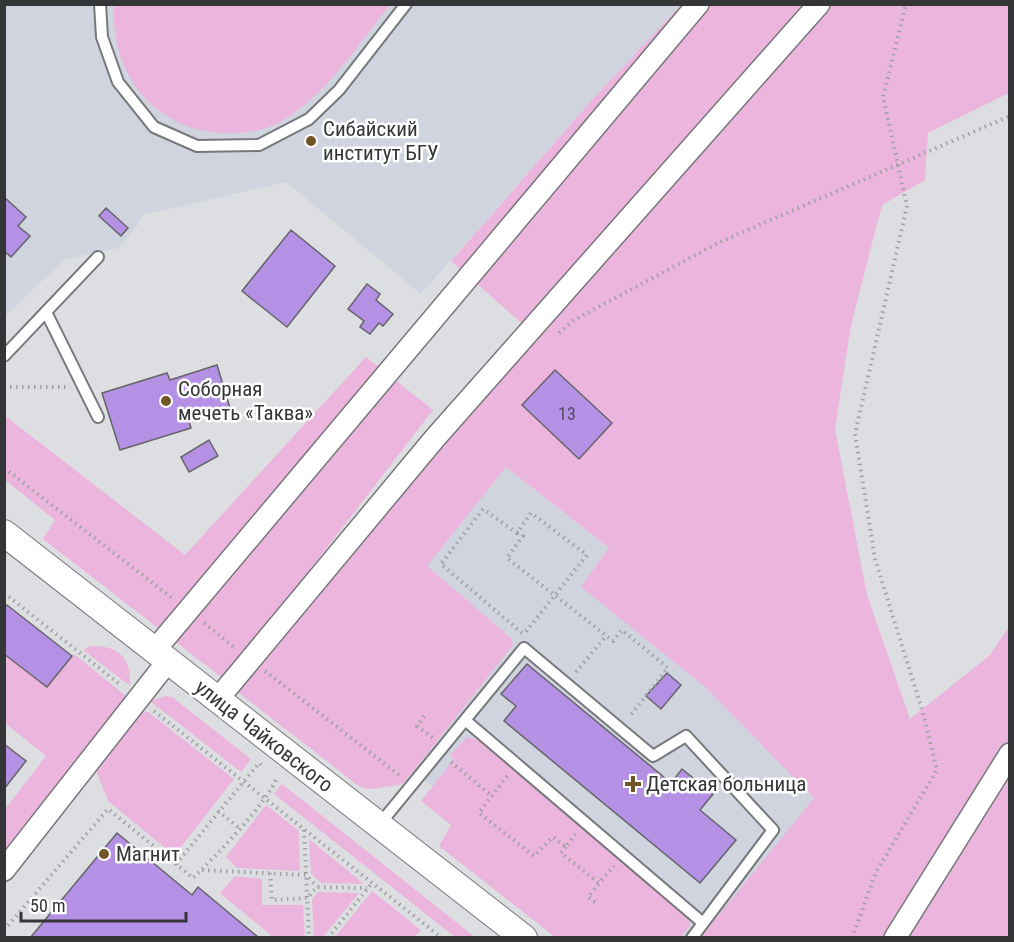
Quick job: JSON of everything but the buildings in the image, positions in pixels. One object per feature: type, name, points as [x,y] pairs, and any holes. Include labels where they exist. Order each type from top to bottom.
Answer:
[{"type":"street","points":[[4,870],[138,699],[188,611],[698,4]]},
{"type":"street","points":[[217,700],[435,438],[819,4]]},
{"type":"street","name":"улица Чайковского","points":[[4,533],[524,938]]},
{"type":"street","points":[[895,938],[1010,754]]},
{"type":"lane","points":[[100,4],[102,37],[118,82],[154,128],[197,146],[259,145],[309,119],[339,90],[406,4]]},
{"type":"lane","points":[[4,356],[98,257]]},
{"type":"lane","points":[[46,312],[98,417]]},
{"type":"lane","points":[[379,825],[524,648],[653,756],[686,736],[773,830],[692,938]]},
{"type":"lane","points":[[465,720],[703,923]]},
{"type":"path","points":[[852,938],[876,872],[937,770],[923,713],[875,559],[855,434],[907,206],[883,97],[906,4]]},
{"type":"path","points":[[556,336],[574,320],[720,242],[1010,116]]},
{"type":"path","points":[[4,387],[83,386]]},
{"type":"path","points":[[4,468],[411,785]]},
{"type":"path","points":[[523,634],[441,564],[483,509],[523,536],[507,558],[613,641],[622,630],[668,668],[620,728]]},
{"type":"path","points":[[517,533],[531,513],[587,555],[523,634],[524,648]]},
{"type":"path","points":[[4,593],[442,938]]},
{"type":"path","points":[[566,683],[606,636]]},
{"type":"path","points":[[424,716],[417,726],[492,796]]},
{"type":"path","points":[[4,930],[108,809],[193,878],[218,855],[277,777],[259,763],[242,780],[176,864]]},
{"type":"path","points":[[516,763],[479,813],[534,855],[553,837],[566,847]]},
{"type":"path","points":[[218,811],[239,828]]},
{"type":"path","points":[[585,822],[561,853],[599,884]]},
{"type":"path","points":[[304,829],[309,938]]},
{"type":"path","points":[[595,902],[588,897],[623,854]]},
{"type":"path","points":[[201,870],[306,875],[317,887],[368,888]]},
{"type":"path","points":[[270,873],[272,900],[307,898],[317,887]]},
{"type":"path","points":[[328,938],[372,883]]},
{"type":"shaded area","points":[[114,4],[390,5],[328,83],[298,110],[269,127],[247,132],[225,133],[200,130],[177,122],[158,110],[141,94],[129,75],[120,53],[115,30]]},
{"type":"shaded area","name":"Сибайский институт БГУ","points":[[5,5],[681,5],[592,100],[421,294],[286,182],[142,215],[138,225],[119,248],[65,259],[5,316]]},
{"type":"shaded area","points":[[681,5],[1009,5],[1009,93],[928,133],[925,180],[882,205],[851,325],[835,429],[867,595],[910,719],[990,655],[1009,626],[1009,937],[701,937],[814,798],[704,686],[581,587],[609,548],[506,467],[427,566],[511,638],[513,645],[403,784],[372,789],[360,787],[234,689],[424,456],[457,429],[526,327],[451,261],[592,100]]},
{"type":"shaded area","points":[[366,357],[433,410],[225,680],[43,539],[55,520],[5,480],[4,415],[185,555]]},
{"type":"shaded area","points":[[458,429],[887,769],[803,937],[629,937],[270,661]]},
{"type":"shaded area","points":[[5,631],[72,656],[74,654],[127,697],[5,851],[5,809],[46,756],[5,723]]},
{"type":"shaded area","points":[[91,646],[109,648],[122,656],[128,668],[130,686],[83,650]]},
{"type":"shaded area","points":[[165,696],[172,697],[251,759],[241,772],[150,701]]},
{"type":"shaded area","points":[[142,711],[148,712],[234,779],[177,852],[170,852],[108,801],[95,768]]},
{"type":"shaded area","points":[[467,737],[479,740],[689,917],[689,927],[681,937],[555,937],[439,846],[451,825],[421,801],[454,759],[450,755]]},
{"type":"shaded area","points":[[282,784],[475,937],[455,937],[274,794]]},
{"type":"shaded area","points":[[266,805],[299,831],[300,871],[237,868],[226,857]]},
{"type":"shaded area","points":[[309,839],[364,884],[321,883],[311,874]]},
{"type":"shaded area","points":[[235,876],[262,879],[262,905],[303,905],[305,937],[273,937],[220,893]]},
{"type":"shaded area","points":[[372,891],[421,930],[414,937],[335,937]]},
{"type":"shaded area","points":[[318,892],[359,893],[323,937],[314,937],[312,900]]},
{"type":"place","name":"Сибайский институт БГУ","points":[[311,141]]},
{"type":"place","name":"Соборная мечеть «Таква»","points":[[166,401]]},
{"type":"place","name":"Детская больница","points":[[633,784]]},
{"type":"place","name":"Магнит","points":[[104,854]]}]
